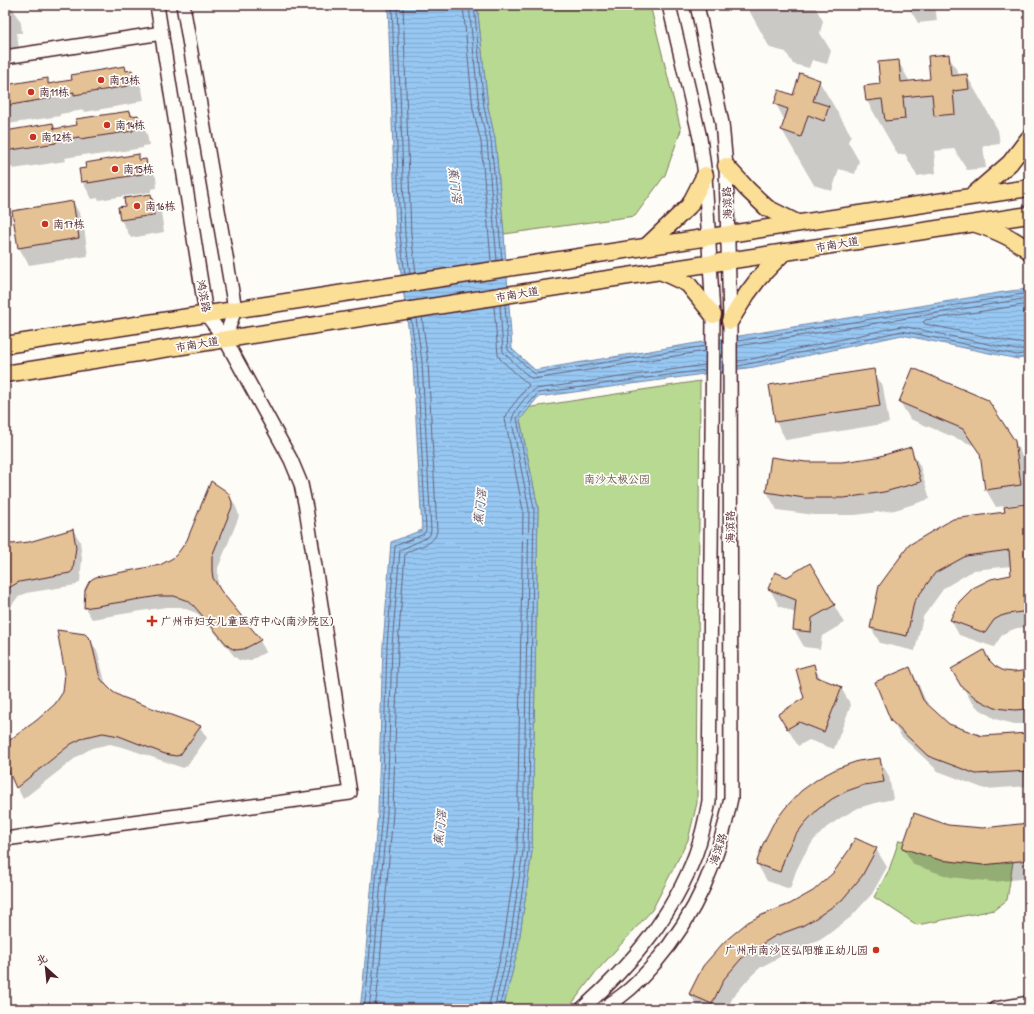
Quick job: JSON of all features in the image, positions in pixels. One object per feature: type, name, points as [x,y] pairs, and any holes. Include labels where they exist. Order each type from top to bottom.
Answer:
[{"type":"main road","points":[[972,196],[1010,162],[1029,138]]},
{"type":"main road","points":[[726,166],[767,208],[796,223]]},
{"type":"main road","points":[[647,246],[689,206],[705,175]]},
{"type":"main road","points":[[5,345],[708,236],[1029,188]]},
{"type":"main road","name":"市南大道","points":[[5,374],[595,281],[1029,215]]},
{"type":"main road","points":[[975,223],[1010,238],[1029,251]]},
{"type":"main road","points":[[730,321],[759,278],[784,252]]},
{"type":"main road","points":[[660,271],[688,284],[713,315]]},
{"type":"street","name":"鸿滨路","points":[[5,839],[350,793],[301,484],[291,460],[225,339],[206,314],[157,5]]},
{"type":"street","points":[[184,5],[235,309],[225,339]]},
{"type":"street","name":"海滨路","points":[[582,1009],[607,987],[643,946],[660,924],[674,902],[686,878],[696,852],[704,827],[709,800],[713,315],[705,175],[700,138],[669,5]]},
{"type":"street","name":"海滨路","points":[[602,1009],[626,992],[646,973],[665,951],[696,904],[708,879],[718,852],[730,798],[730,321],[726,166],[722,124],[697,5]]},
{"type":"street","points":[[5,57],[162,33]]},
{"type":"street","points":[[995,1009],[1029,1003]]},
{"type":"green space","points":[[477,5],[650,5],[681,130],[665,175],[635,216],[504,234],[495,139],[488,107]]},
{"type":"green space","name":"南沙太极公园","points":[[700,381],[697,803],[688,840],[652,910],[595,973],[568,1009],[503,1009],[518,949],[532,851],[538,508],[520,419],[526,408]]},
{"type":"green space","points":[[899,840],[972,856],[1014,856],[1007,900],[994,910],[917,925],[874,897],[889,870]]},
{"type":"water","name":"蕉门滘","points":[[388,5],[477,5],[488,107],[495,139],[504,234],[512,349],[535,370],[1029,289],[1029,357],[1018,359],[902,335],[754,367],[538,397],[520,420],[538,508],[532,851],[518,949],[503,1009],[360,1009],[378,812],[383,645],[391,542],[422,530],[413,363],[396,236]]},
{"type":"building","points":[[949,54],[951,76],[967,74],[969,89],[953,91],[955,114],[934,116],[932,94],[903,97],[905,119],[885,121],[882,99],[866,101],[864,86],[880,84],[878,62],[899,60],[901,82],[930,79],[928,56]]},
{"type":"building","points":[[125,66],[126,71],[132,70],[134,83],[128,84],[128,86],[74,95],[74,92],[50,96],[51,98],[5,106],[5,85],[48,78],[48,84],[72,80],[71,75]]},
{"type":"building","points":[[800,73],[820,80],[813,101],[829,106],[824,121],[808,115],[801,137],[781,130],[788,109],[774,104],[779,90],[793,95]]},
{"type":"building","points":[[130,111],[131,116],[138,115],[140,128],[133,129],[133,131],[80,139],[79,137],[56,141],[56,143],[5,151],[5,131],[53,123],[54,129],[77,125],[76,119]]},
{"type":"building","name":"南15栋","points":[[139,154],[139,160],[146,159],[148,171],[141,172],[142,174],[88,183],[88,181],[81,182],[79,169],[86,168],[85,163]]},
{"type":"building","name":"南16栋","points":[[151,194],[154,215],[120,220],[118,207],[125,206],[124,198]]},
{"type":"building","name":"南17栋","points":[[73,201],[79,238],[18,248],[12,211]]},
{"type":"building","points":[[913,368],[988,400],[1015,441],[1021,485],[985,490],[980,454],[963,429],[899,402]]},
{"type":"building","points":[[874,369],[880,406],[775,422],[769,385]]},
{"type":"building","points":[[911,447],[921,482],[884,492],[844,498],[804,498],[766,492],[771,457],[806,462],[842,462],[877,457]]},
{"type":"building","points":[[211,481],[229,494],[232,502],[232,507],[212,556],[213,578],[221,591],[261,640],[244,649],[236,650],[231,648],[194,606],[188,601],[174,596],[159,596],[84,608],[85,590],[92,579],[160,565],[173,558],[178,553],[187,540]]},
{"type":"building","points":[[1025,504],[1029,542],[1029,611],[1001,616],[994,620],[985,633],[950,620],[959,602],[973,588],[991,579],[1011,575],[1009,550],[966,556],[935,573],[914,602],[907,636],[870,628],[879,586],[909,545],[953,519],[1005,512],[1004,507]]},
{"type":"building","points":[[73,529],[76,547],[73,570],[70,573],[19,582],[5,590],[5,542],[12,544],[29,542]]},
{"type":"building","points":[[810,563],[835,605],[812,618],[811,632],[793,630],[796,600],[768,589],[775,572],[787,577]]},
{"type":"building","points":[[57,630],[85,634],[91,640],[100,678],[113,692],[122,697],[201,726],[180,755],[176,756],[165,754],[119,736],[103,733],[85,737],[71,744],[16,788],[5,763],[5,747],[11,739],[37,720],[55,704],[63,692],[65,673]]},
{"type":"building","points":[[984,650],[988,659],[995,666],[1004,671],[1014,672],[1029,670],[1029,709],[1015,710],[995,708],[977,699],[961,686],[951,669]]},
{"type":"building","points":[[814,664],[817,677],[842,687],[824,732],[799,722],[787,729],[778,714],[804,698],[796,669]]},
{"type":"building","points":[[910,667],[923,700],[949,724],[982,736],[1029,733],[1029,771],[976,774],[928,756],[891,721],[875,682]]},
{"type":"building","points":[[880,758],[884,782],[864,785],[847,791],[832,799],[817,810],[794,837],[786,853],[780,872],[756,864],[763,844],[773,824],[801,791],[819,778],[838,768],[858,761]]},
{"type":"building","points":[[914,813],[948,825],[983,828],[1029,823],[1029,860],[983,865],[940,860],[902,848]]},
{"type":"building","points":[[855,838],[877,848],[862,876],[842,900],[802,926],[775,936],[752,950],[741,959],[724,979],[712,1004],[689,994],[703,966],[724,942],[748,922],[790,904],[813,891],[833,873],[849,850]]},
{"type":"place","name":"南13栋","points":[[101,80]]},
{"type":"place","name":"南11栋","points":[[31,92]]},
{"type":"place","name":"南14栋","points":[[107,125]]},
{"type":"place","name":"南12栋","points":[[33,137]]},
{"type":"place","name":"南15栋","points":[[115,169]]},
{"type":"place","name":"南16栋","points":[[137,206]]},
{"type":"place","name":"南17栋","points":[[45,224]]},
{"type":"place","name":"广州市妇女儿童医疗中心(南沙院区)","points":[[152,621]]},
{"type":"place","name":"广州市南沙区弘阳雅正幼儿园","points":[[876,950]]}]
